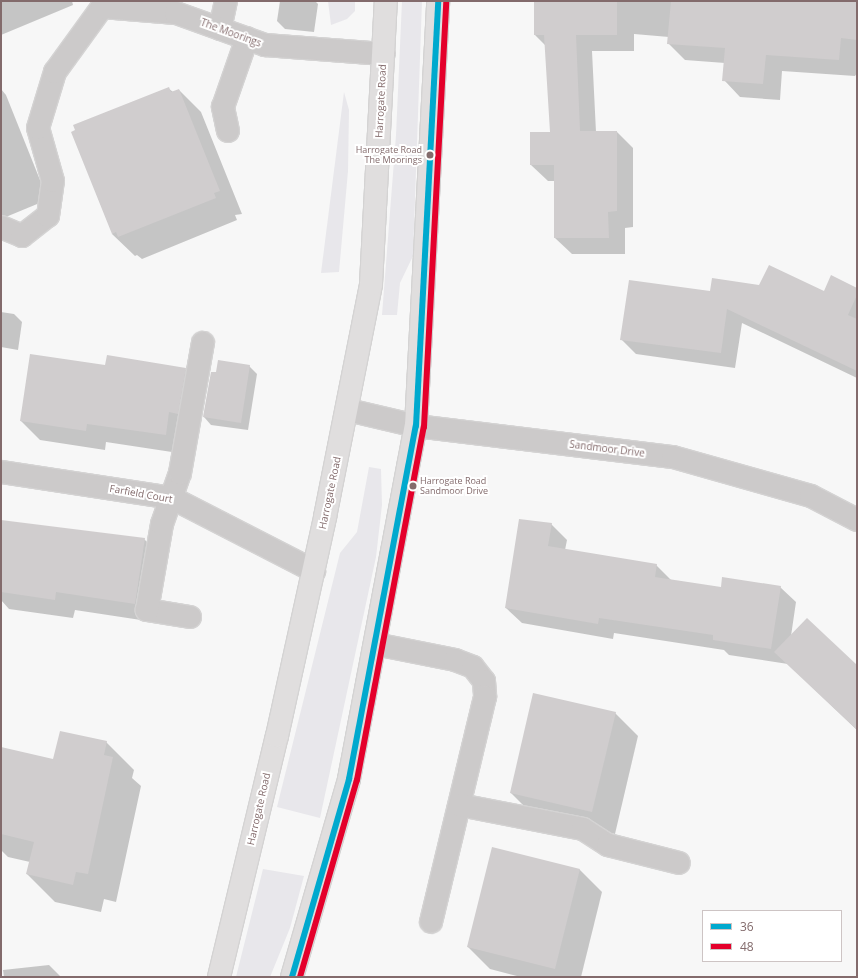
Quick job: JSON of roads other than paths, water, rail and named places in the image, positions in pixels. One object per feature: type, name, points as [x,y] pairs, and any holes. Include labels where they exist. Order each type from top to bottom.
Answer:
[{"type":"highway","name":"Harrogate Road","points":[[218,977],[314,571],[348,410],[371,284],[386,1]]},
{"type":"highway","points":[[292,977],[349,778],[416,426],[438,1]]},
{"type":"street","points":[[220,29],[226,1]]},
{"type":"street","name":"The Moorings","points":[[1,227],[22,236],[48,216],[53,181],[38,128],[44,81],[55,72],[78,32],[102,4],[176,13],[265,45],[384,54]]},
{"type":"street","points":[[228,131],[223,107],[247,38]]},
{"type":"street","points":[[190,617],[147,610],[162,524],[180,474],[204,344]]},
{"type":"street","name":"Sandmoor Drive","points":[[348,410],[416,426],[673,457],[811,496],[857,520]]},
{"type":"street","name":"Farfield Court","points":[[1,472],[172,498],[314,571]]},
{"type":"street","points":[[375,644],[455,660],[472,667],[484,681],[486,697],[431,922]]},
{"type":"street","points":[[460,805],[583,829],[608,846],[679,863]]},
{"type":"place","name":"Harrogate Road The Moorings","points":[[430,155]]},
{"type":"place","name":"Harrogate Road Sandmoor Drive","points":[[413,486]]}]
